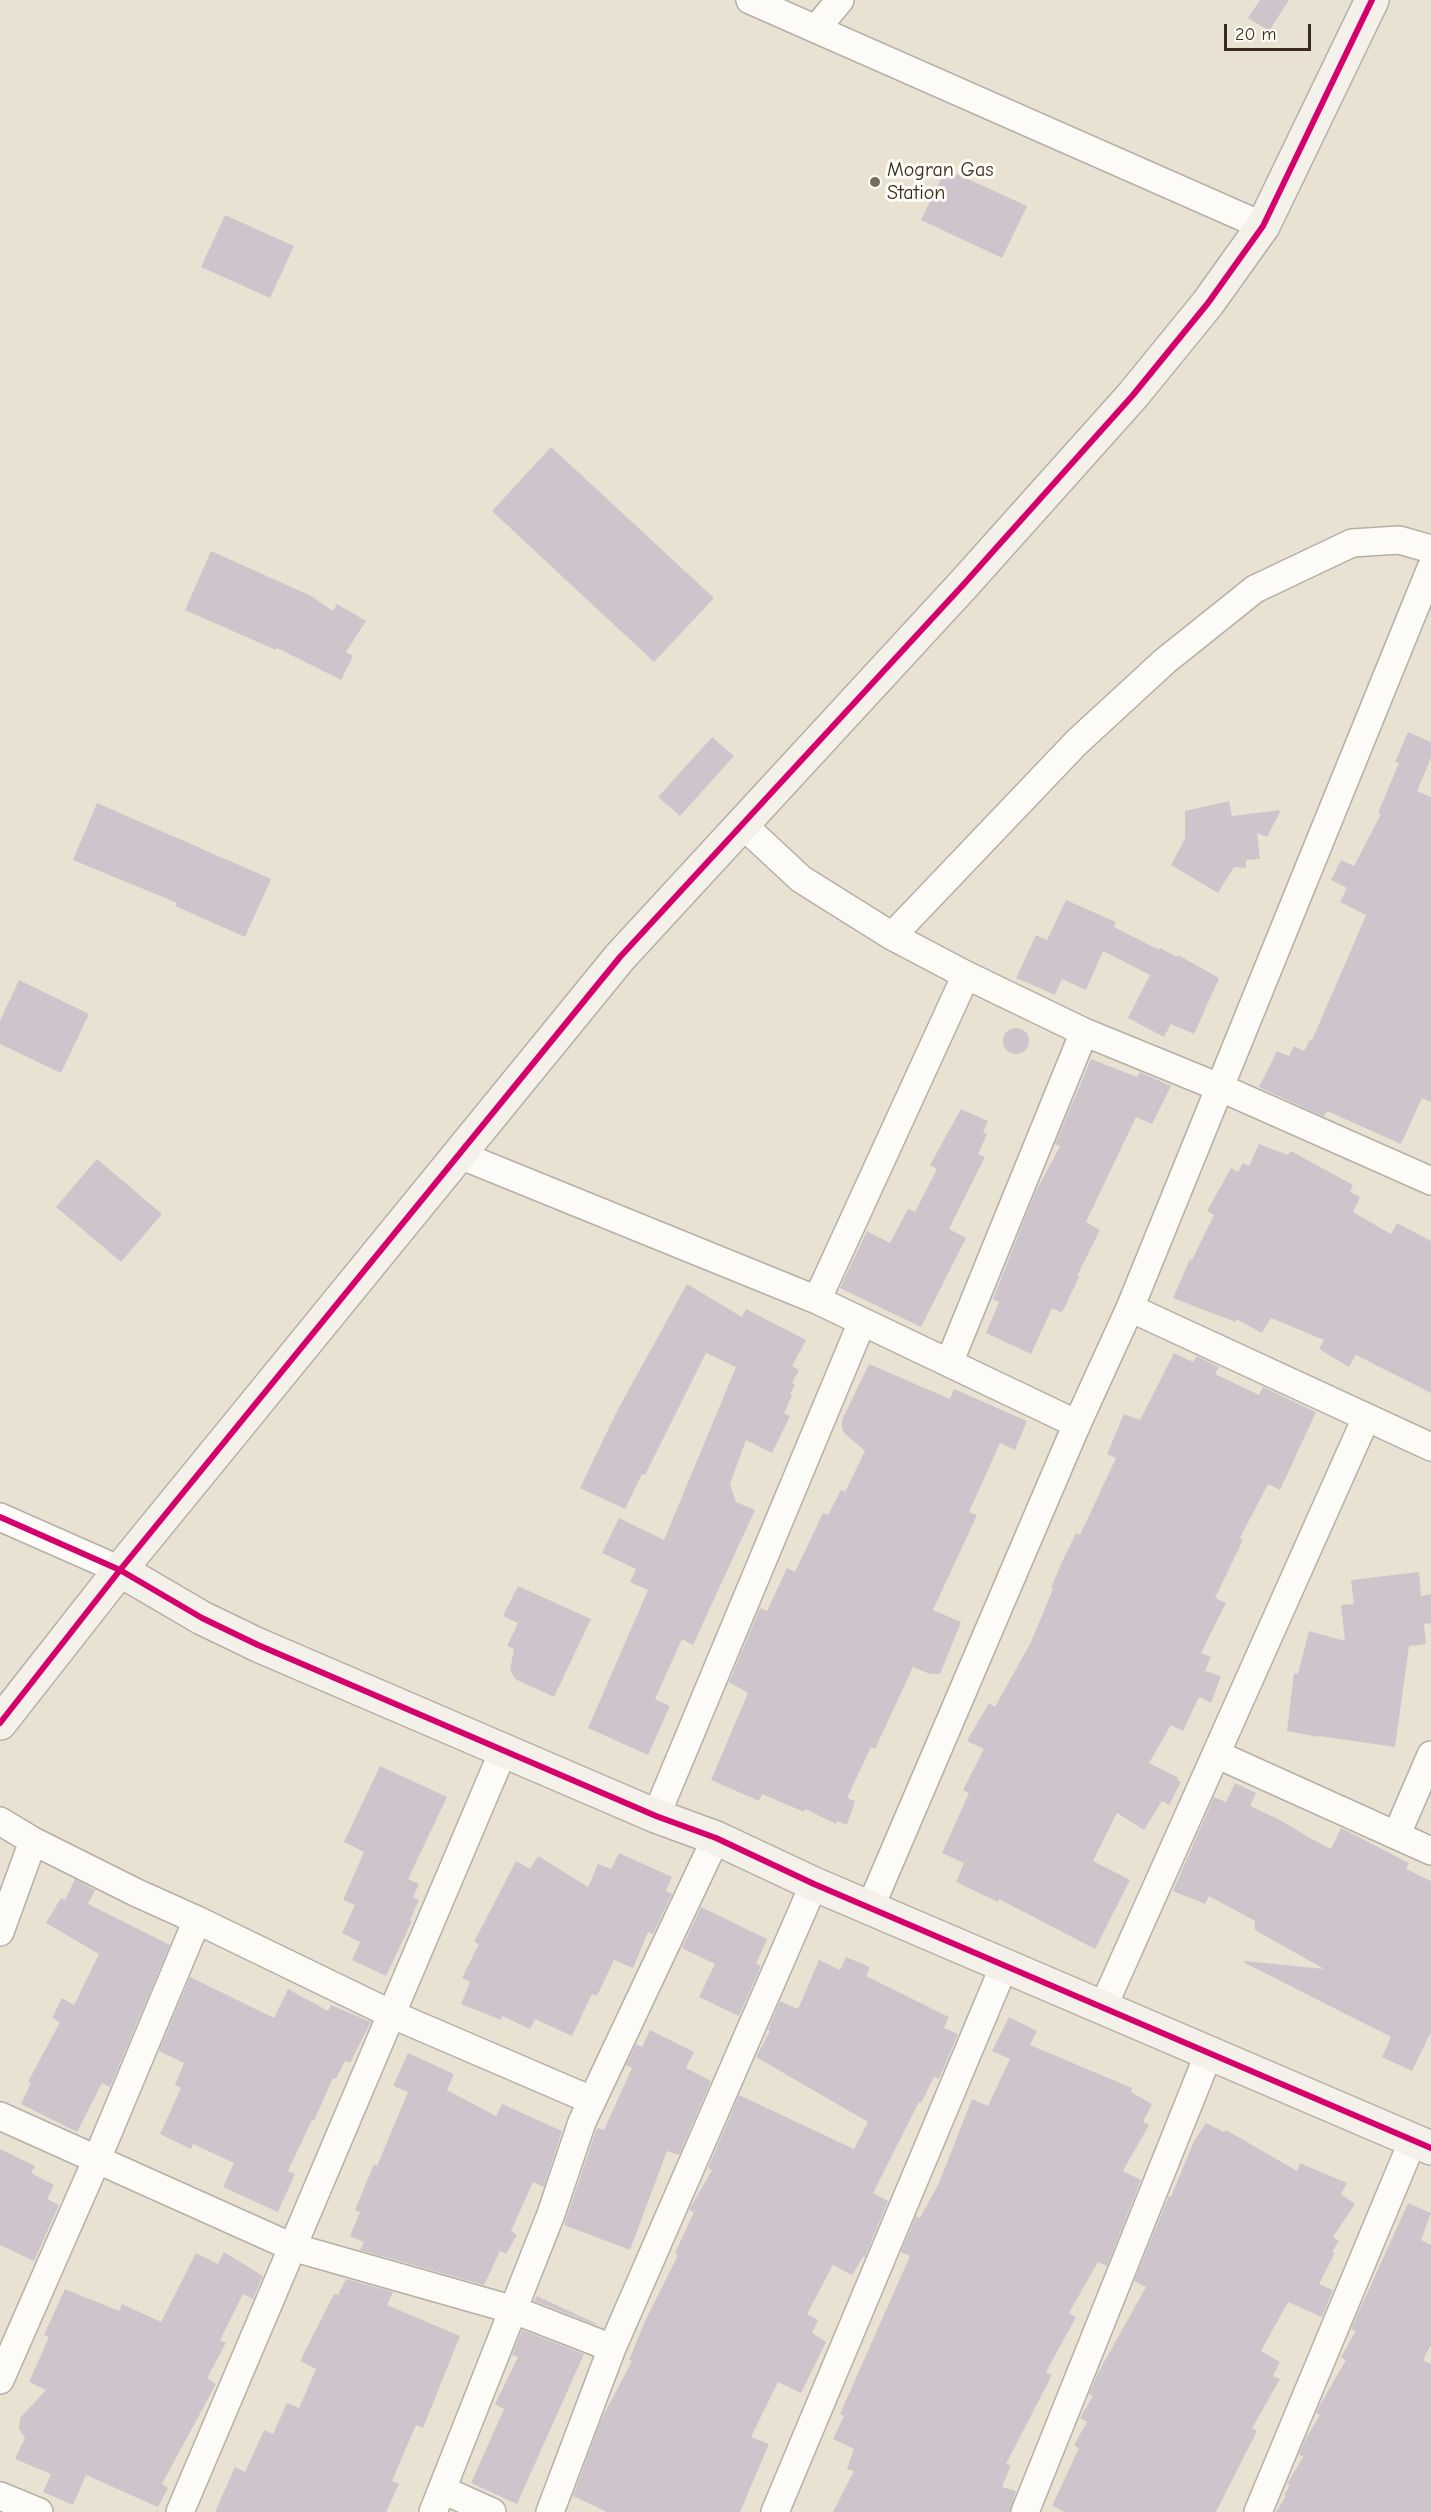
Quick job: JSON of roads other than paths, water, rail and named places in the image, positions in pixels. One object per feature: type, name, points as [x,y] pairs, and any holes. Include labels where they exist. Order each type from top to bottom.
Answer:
[{"type":"street","points":[[750,0],[1263,226]]},
{"type":"street","points":[[816,29],[840,0]]},
{"type":"street","points":[[0,1723],[120,1570],[620,957],[963,585],[1133,395],[1208,303],[1263,226],[1372,0]]},
{"type":"street","points":[[892,936],[1077,742],[1165,661],[1255,589],[1352,543],[1399,540],[1431,549]]},
{"type":"street","points":[[870,1908],[1077,1424],[1130,1308],[1431,568]]},
{"type":"street","points":[[743,825],[801,879],[892,936],[966,975],[1084,1032],[1221,1088],[1431,1181]]},
{"type":"street","points":[[817,1300],[966,975]]},
{"type":"street","points":[[949,1363],[1084,1032]]},
{"type":"street","points":[[460,1155],[817,1300],[1077,1424]]},
{"type":"street","points":[[1130,1308],[1431,1447]]},
{"type":"street","points":[[656,1815],[862,1322]]},
{"type":"street","points":[[1103,2007],[1366,1418]]},
{"type":"street","points":[[0,1517],[120,1570],[202,1618],[258,1645],[656,1815],[716,1838],[814,1884],[1422,2144],[1258,2512]]},
{"type":"street","points":[[180,2512],[504,1749]]},
{"type":"street","points":[[1216,1754],[1431,1851]]},
{"type":"street","points":[[1397,1834],[1431,1755]]},
{"type":"street","points":[[0,1821],[33,1841],[137,1893],[391,2014],[591,2100]]},
{"type":"street","points":[[492,2512],[438,2501],[552,2214],[591,2100],[716,1838]]},
{"type":"street","points":[[0,1932],[33,1841]]},
{"type":"street","points":[[550,2512],[612,2348],[814,1884]]},
{"type":"street","points":[[0,2380],[97,2159],[197,1920]]},
{"type":"street","points":[[775,2512],[1004,1966]]},
{"type":"street","points":[[1025,2512],[1209,2053]]},
{"type":"street","points":[[0,2116],[292,2247],[514,2310],[612,2348]]},
{"type":"street","points":[[0,2496],[39,2512]]},
{"type":"place","name":"Mogran Gas Station","points":[[875,182]]}]
